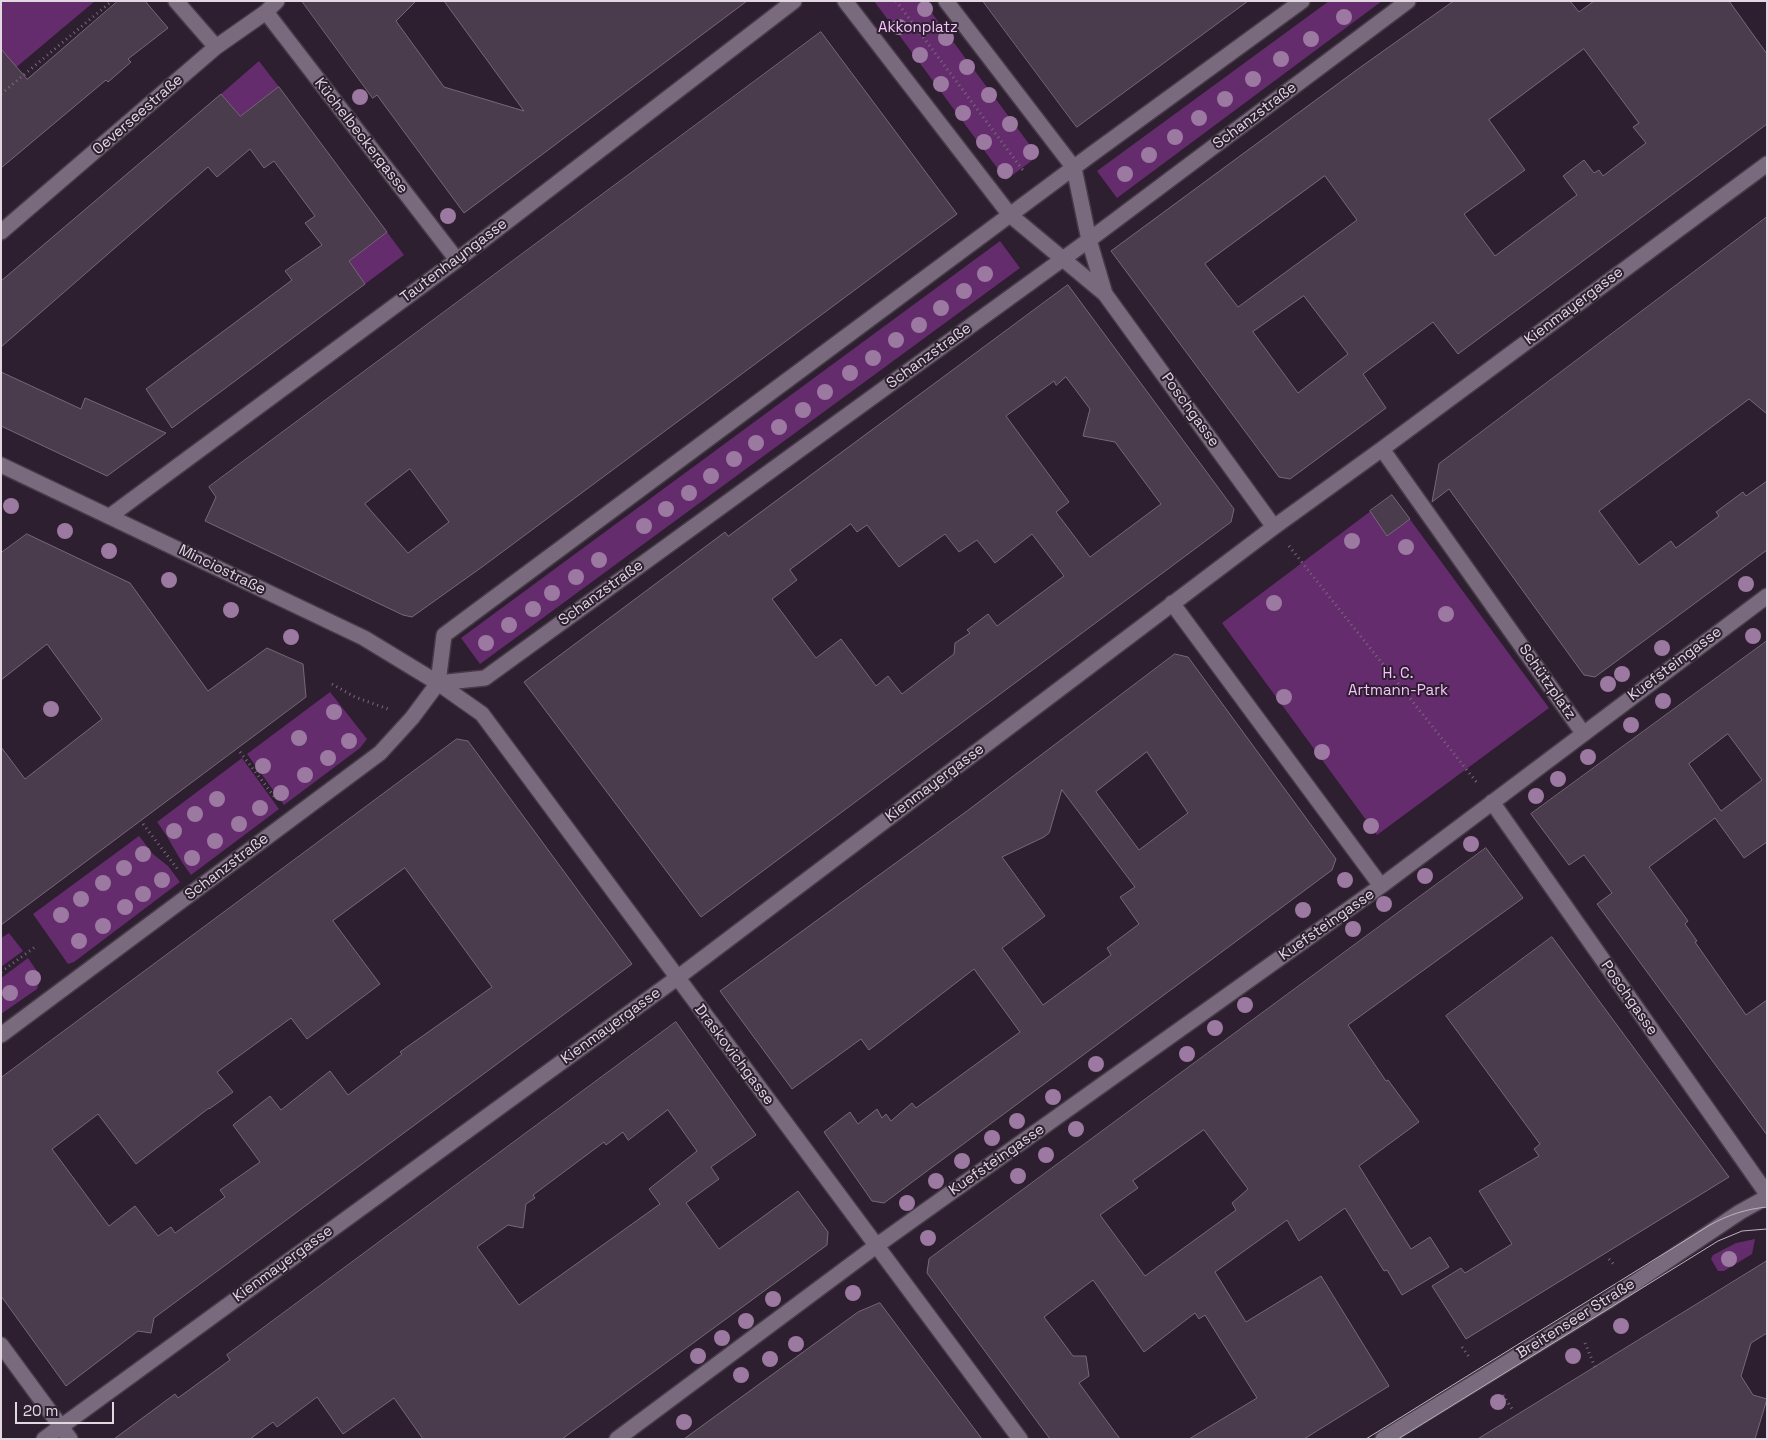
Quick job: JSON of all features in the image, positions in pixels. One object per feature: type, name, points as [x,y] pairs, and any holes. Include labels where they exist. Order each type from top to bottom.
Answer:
[{"type":"street","points":[[176,1],[216,48]]},
{"type":"street","name":"Oeverseestraße","points":[[1,232],[216,48],[266,12],[277,1]]},
{"type":"street","name":"Tautenhayngasse","points":[[110,516],[457,260],[794,1]]},
{"type":"street","points":[[845,1],[1010,215],[1105,294]]},
{"type":"street","points":[[946,1],[1074,168],[1089,240],[1105,294]]},
{"type":"street","name":"Schanzstraße","points":[[1,1035],[380,753],[412,718],[438,683],[444,635],[1302,1]]},
{"type":"street","name":"Schanzstraße","points":[[438,683],[485,678],[1089,240],[1408,1]]},
{"type":"street","name":"Küchelbeckergasse","points":[[266,12],[457,260]]},
{"type":"street","name":"Kienmayergasse","points":[[1382,449],[1767,164]]},
{"type":"street","name":"Poschgasse","points":[[1105,294],[1274,527]]},
{"type":"street","points":[[1381,886],[1172,603],[1382,449]]},
{"type":"street","name":"Schützplatz","points":[[1381,886],[1583,733],[1382,449]]},
{"type":"street","name":"Minciostraße","points":[[1,464],[364,638],[438,683]]},
{"type":"street","name":"Kuefsteingasse","points":[[1583,733],[1767,596]]},
{"type":"street","name":"Kienmayergasse","points":[[44,1439],[677,978],[1172,603]]},
{"type":"street","name":"Draskovichgasse","points":[[438,683],[482,714],[1020,1439]]},
{"type":"street","name":"Poschgasse","points":[[1492,802],[1767,1195]]},
{"type":"street","name":"Kuefsteingasse","points":[[617,1439],[876,1246],[1381,886]]},
{"type":"street","name":"Breitenseer Straße","points":[[1383,1439],[1609,1300],[1767,1195]]},
{"type":"street","points":[[1,1345],[70,1439]]},
{"type":"path","points":[[1,94],[112,1]]},
{"type":"path","points":[[896,1],[1040,193]]},
{"type":"path","points":[[1274,527],[1492,802]]},
{"type":"path","points":[[332,684],[355,697],[412,718]]},
{"type":"path","points":[[240,752],[291,820]]},
{"type":"path","points":[[143,824],[195,892]]},
{"type":"path","points":[[1,972],[35,947]]},
{"type":"path","points":[[1584,1342],[1595,1367]]},
{"type":"path","points":[[1503,1393],[1512,1409]]},
{"type":"green space","points":[[1,1],[95,1],[1,80]]},
{"type":"green space","name":"Akkonplatz","points":[[874,1],[923,1],[1038,156],[1006,180]]},
{"type":"green space","points":[[1329,1],[1382,1],[1117,198],[1097,171]]},
{"type":"green space","points":[[259,61],[279,87],[240,116],[221,94]]},
{"type":"green space","points":[[387,232],[404,255],[365,284],[349,261]]},
{"type":"green space","points":[[1000,241],[1020,268],[480,664],[461,638]]},
{"type":"green space","name":"H. C. Artmann-Park","points":[[1392,495],[1549,708],[1377,835],[1222,623]]},
{"type":"green space","points":[[330,692],[367,739],[360,748],[284,805],[247,754]]},
{"type":"green space","points":[[242,758],[279,809],[191,875],[157,822]]},
{"type":"green space","points":[[139,836],[153,854],[168,866],[180,882],[74,962],[68,964],[33,914]]},
{"type":"green space","points":[[9,933],[23,951],[1,967],[1,938]]},
{"type":"green space","points":[[28,958],[41,977],[37,989],[1,1014],[1,978]]},
{"type":"green space","points":[[1755,1239],[1752,1254],[1724,1271],[1718,1271],[1711,1259],[1713,1255],[1736,1243]]},
{"type":"building","points":[[118,1],[145,1],[168,28],[128,59],[131,62],[108,82],[106,80],[1,168],[1,49],[27,79]]},
{"type":"building","points":[[302,1],[416,1],[396,21],[444,87],[524,111],[444,1],[747,1],[464,213],[377,95],[373,98]]},
{"type":"building","points":[[983,1],[1248,1],[1077,127]]},
{"type":"building","points":[[1454,1],[1570,1],[1579,12],[1594,1],[1729,1],[1767,54],[1767,124],[1458,354],[1433,322],[1363,374],[1386,408],[1290,479],[1279,477],[1111,251],[1358,69]],"holes":[[[1584,49],[1639,123],[1633,127],[1646,143],[1603,176],[1599,170],[1594,173],[1584,160],[1563,176],[1577,195],[1495,256],[1464,214],[1525,170],[1489,120]],[[1325,176],[1357,220],[1238,307],[1205,264]],[[1304,296],[1348,354],[1298,393],[1253,332]]]},
{"type":"building","points":[[821,32],[957,214],[412,617],[403,615],[205,521],[216,497],[209,487]],"holes":[[[410,469],[449,522],[408,553],[365,504]]]},
{"type":"building","points":[[279,87],[387,232],[349,261],[365,284],[172,428],[146,389],[292,280],[285,271],[322,245],[305,223],[315,216],[274,161],[264,168],[250,149],[217,177],[208,167],[1,347],[1,281],[221,94],[240,116]]},
{"type":"building","points":[[1767,217],[1767,414],[1749,399],[1599,511],[1639,565],[1671,541],[1676,548],[1719,516],[1716,512],[1743,492],[1746,496],[1767,481],[1767,550],[1595,677],[1584,675],[1449,489],[1432,502],[1439,464]]},
{"type":"building","points":[[1068,285],[1234,509],[1231,522],[701,917],[524,682],[725,532],[728,536]],"holes":[[[1066,377],[1090,409],[1083,436],[1115,442],[1161,504],[1090,557],[1056,512],[1069,502],[1006,416],[1054,381],[1056,385]],[[851,524],[857,532],[867,525],[899,567],[945,534],[959,552],[977,540],[995,563],[1032,534],[1064,576],[997,626],[988,614],[967,630],[970,633],[955,643],[954,654],[902,694],[888,676],[876,686],[841,639],[816,658],[772,599],[797,580],[790,570]]]},
{"type":"building","points":[[1,372],[81,409],[85,398],[166,433],[107,476],[1,426]]},
{"type":"building","points":[[1392,495],[1410,519],[1387,536],[1370,511]]},
{"type":"building","points":[[27,534],[130,583],[208,691],[267,648],[303,664],[306,697],[1,925],[1,747],[25,779],[102,719],[47,644],[1,680],[1,553]]},
{"type":"building","points":[[1767,641],[1767,842],[1744,858],[1715,818],[1649,867],[1688,921],[1685,924],[1697,941],[1695,942],[1746,1015],[1767,1000],[1767,1135],[1597,904],[1612,893],[1584,855],[1569,865],[1531,814]],"holes":[[[1728,734],[1762,780],[1721,811],[1689,764]]]},
{"type":"building","points":[[1175,654],[1188,657],[1336,859],[1332,870],[884,1203],[872,1201],[824,1132],[850,1112],[858,1124],[877,1109],[882,1118],[886,1114],[891,1121],[912,1103],[916,1108],[1020,1032],[974,969],[869,1050],[861,1039],[792,1089],[720,991],[967,811]],"holes":[[[1147,752],[1188,813],[1139,850],[1096,792]],[[1062,790],[1135,887],[1120,897],[1139,924],[1107,948],[1111,955],[1043,1005],[1002,948],[1045,916],[1002,857],[1049,833]]]},
{"type":"building","points":[[457,739],[468,741],[632,964],[154,1318],[151,1333],[138,1331],[66,1386],[1,1296],[1,1078]],"holes":[[[405,868],[492,987],[400,1052],[402,1054],[348,1095],[330,1071],[281,1110],[270,1096],[233,1125],[260,1162],[220,1190],[225,1197],[175,1233],[171,1227],[158,1236],[135,1206],[109,1226],[52,1149],[98,1114],[136,1164],[233,1092],[217,1072],[291,1018],[307,1039],[380,984],[333,921]]]},
{"type":"building","points":[[1486,848],[1523,898],[1348,1025],[1386,1081],[1388,1080],[1419,1122],[1359,1166],[1411,1249],[1430,1237],[1449,1267],[1402,1295],[1387,1270],[1384,1271],[1345,1208],[1299,1241],[1287,1220],[1215,1272],[1246,1322],[1321,1276],[1389,1386],[1304,1439],[1189,1439],[1257,1398],[1205,1315],[1199,1319],[1195,1313],[1144,1352],[1093,1280],[1044,1317],[1073,1356],[1086,1356],[1089,1376],[1079,1383],[1120,1439],[1050,1439],[927,1273],[929,1259]],"holes":[[[1204,1130],[1248,1189],[1232,1203],[1236,1210],[1145,1276],[1100,1215],[1138,1188],[1133,1181]]]},
{"type":"building","points":[[1552,937],[1729,1177],[1466,1339],[1432,1286],[1461,1268],[1465,1273],[1512,1244],[1479,1191],[1539,1156],[1534,1149],[1540,1144],[1446,1016]]},
{"type":"building","points":[[676,1022],[756,1135],[711,1167],[719,1179],[686,1203],[719,1249],[798,1191],[828,1232],[827,1245],[562,1439],[423,1439],[394,1398],[343,1434],[317,1397],[277,1427],[273,1422],[250,1439],[114,1439],[175,1394],[178,1398],[230,1360],[227,1355]],"holes":[[[668,1110],[697,1151],[649,1189],[660,1204],[519,1305],[477,1247],[508,1225],[523,1228],[526,1204],[535,1198],[533,1195],[604,1142],[606,1145],[623,1132],[628,1140]]]},
{"type":"building","points":[[1767,1261],[1767,1333],[1751,1343],[1741,1376],[1753,1395],[1767,1399],[1755,1439],[1478,1439]]},
{"type":"building","points":[[880,1303],[982,1439],[684,1439],[858,1312]]},
{"type":"tram line","points":[[1366,1439],[1710,1225],[1737,1213],[1767,1207]]},
{"type":"tram line","points":[[1398,1439],[1718,1241],[1742,1231],[1767,1229]]}]
